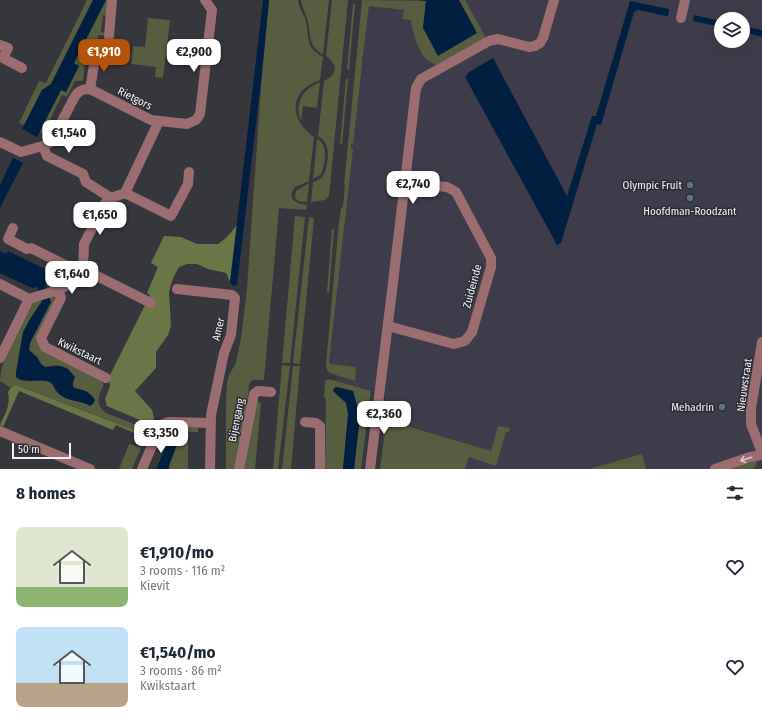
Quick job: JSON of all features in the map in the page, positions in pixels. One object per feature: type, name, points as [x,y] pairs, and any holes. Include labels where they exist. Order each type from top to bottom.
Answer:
[{"type":"street","points":[[109,36],[112,0]]},
{"type":"street","name":"Rietgors","points":[[90,88],[152,120],[188,124],[196,120],[200,114],[212,10],[205,0]]},
{"type":"street","points":[[370,469],[404,183],[418,82],[489,41],[498,39],[529,46],[535,46],[540,43],[543,38],[554,0]]},
{"type":"street","points":[[680,18],[685,0]]},
{"type":"street","points":[[0,44],[8,48],[3,58],[22,68]]},
{"type":"street","points":[[0,142],[21,152],[43,146],[51,142],[77,93],[82,89],[90,88],[96,53]]},
{"type":"street","points":[[0,284],[33,297],[54,291],[76,281],[83,269],[84,244],[105,203],[111,198],[125,193],[159,121]]},
{"type":"street","points":[[43,146],[47,156],[83,174],[86,182],[111,198]]},
{"type":"street","points":[[125,193],[171,216],[188,184],[189,172]]},
{"type":"street","name":"Zuideinde","points":[[388,326],[454,344],[465,341],[472,332],[492,267],[491,258],[456,192],[447,187],[404,183]]},
{"type":"street","points":[[13,228],[8,239],[27,249],[31,248],[64,265],[83,269],[151,303]]},
{"type":"street","name":"Amer","points":[[177,289],[232,295],[236,298],[232,335],[224,353],[211,415],[210,469]]},
{"type":"street","name":"Kwikstaart","points":[[54,291],[61,298],[41,338],[45,348],[106,378]]},
{"type":"street","points":[[0,358],[33,297]]},
{"type":"street","name":"Nieuwstraat","points":[[762,342],[751,408],[751,424],[762,454]]},
{"type":"street","name":"Bijengang","points":[[239,469],[254,394],[258,391],[271,392]]},
{"type":"street","points":[[142,469],[161,425],[168,422],[210,422]]},
{"type":"street","points":[[305,422],[316,423],[320,426],[320,469]]},
{"type":"street","points":[[0,431],[69,465],[90,469]]},
{"type":"street","points":[[714,469],[762,454]]},
{"type":"shaded area","points":[[370,0],[762,0],[762,469],[380,469],[386,396],[335,381],[336,375],[328,362],[362,56]]},
{"type":"green space","points":[[87,0],[93,0],[51,84],[42,90],[25,125],[19,123],[39,81],[46,83]]},
{"type":"green space","points":[[106,0],[110,0],[108,16],[103,15],[101,32],[106,33],[106,36],[98,35],[97,50],[89,50],[87,61],[85,61],[83,81],[75,81],[67,97],[62,95],[43,134],[39,132],[61,90],[66,92],[79,66],[74,63]]},
{"type":"green space","points":[[269,0],[298,0],[307,24],[308,40],[316,53],[323,57],[320,80],[302,91],[296,106],[296,114],[300,122],[314,137],[309,181],[295,187],[292,191],[292,198],[296,202],[307,205],[306,210],[279,208],[264,380],[253,380],[250,382],[235,469],[226,469],[227,382],[236,363],[241,338],[247,288],[262,73]]},
{"type":"green space","points":[[301,0],[329,0],[323,54],[314,47],[312,43],[307,18]]},
{"type":"green space","points":[[332,0],[348,0],[329,196],[325,200],[311,202],[313,182],[319,180],[323,176],[328,159],[327,145],[318,136],[324,81],[332,76],[335,69],[333,62],[326,56]]},
{"type":"green space","points":[[362,0],[426,1],[423,28],[477,33],[459,0],[465,0],[486,38],[436,65],[427,60],[421,52],[414,36],[411,20],[402,19],[404,10],[369,6],[362,56],[353,145],[351,144],[351,148],[353,149],[329,362],[330,364],[356,367],[355,381],[330,373],[327,370],[326,364],[339,222],[341,208],[343,207]]},
{"type":"green space","points":[[353,4],[355,4],[349,70],[347,69]]},
{"type":"green space","points":[[148,18],[170,20],[163,78],[155,77],[156,67],[131,64],[133,46],[145,47]]},
{"type":"green space","points":[[346,79],[348,79],[342,144],[340,144]]},
{"type":"green space","points":[[320,82],[317,108],[303,106],[301,121],[299,114],[299,103],[309,89]]},
{"type":"green space","points":[[317,139],[321,142],[325,150],[325,160],[321,174],[313,179]]},
{"type":"green space","points":[[309,183],[307,202],[298,201],[295,197],[296,191]]},
{"type":"green space","points":[[295,216],[305,217],[290,363],[282,363]]},
{"type":"green space","points":[[309,217],[314,218],[300,364],[293,363]]},
{"type":"green space","points":[[238,224],[230,282],[226,273],[208,269],[197,264],[187,264],[179,267],[173,278],[169,292],[171,326],[168,335],[156,352],[156,368],[135,391],[152,410],[156,427],[107,406],[105,399],[110,386],[109,377],[145,305],[151,308],[154,301],[149,298],[150,295],[147,293],[158,267],[151,263],[164,236],[181,237],[197,244],[218,244],[226,238]]},
{"type":"green space","points":[[332,229],[334,229],[329,293],[327,292]]},
{"type":"green space","points":[[57,295],[38,337],[103,380],[102,382],[104,384],[99,399],[102,409],[106,413],[147,429],[143,433],[16,385],[11,388],[0,381],[1,372],[7,353],[17,331],[32,303],[41,300],[42,302],[30,319],[22,336],[21,380],[50,382],[64,397],[90,406],[93,404],[95,400],[89,393],[73,387],[75,377],[68,369],[56,365],[45,367],[29,350],[30,343],[50,297]]},
{"type":"green space","points":[[282,365],[290,366],[278,469],[273,469]]},
{"type":"green space","points":[[293,366],[300,366],[291,469],[282,469]]},
{"type":"green space","points":[[57,369],[65,373],[67,381],[65,383],[60,382],[55,372]]},
{"type":"green space","points":[[329,379],[371,391],[361,469],[354,469],[360,416],[353,391],[337,387],[337,395],[346,403],[348,409],[343,469],[325,469],[326,399],[324,398],[325,381]]},
{"type":"green space","points":[[16,385],[142,433],[147,429],[154,433],[148,432],[143,443],[137,440],[139,435],[116,425],[113,430],[19,391],[3,427],[0,425],[6,413],[9,401],[8,392]]},
{"type":"green space","points":[[257,402],[261,403],[255,469],[242,469]]},
{"type":"green space","points":[[389,403],[393,404],[390,421],[491,451],[498,426],[510,428],[509,432],[506,432],[496,466],[469,457],[465,469],[380,469]]},
{"type":"green space","points":[[173,428],[198,428],[198,432],[188,432],[188,469],[156,469]]},
{"type":"green space","points":[[129,444],[141,448],[132,469],[119,469]]},
{"type":"green space","points":[[642,454],[646,469],[589,469]]},
{"type":"green space","points":[[756,460],[757,463],[753,469],[729,469]]},
{"type":"water","points":[[93,0],[106,0],[74,63],[79,66],[66,92],[61,90],[37,137],[22,129],[42,90],[51,84]]},
{"type":"water","points":[[263,0],[269,0],[262,73],[237,285],[233,286],[230,282]]},
{"type":"water","points":[[419,0],[459,0],[477,33],[438,56],[423,28],[426,1]]},
{"type":"water","points":[[630,1],[669,9],[668,16],[638,10],[634,12],[601,125],[597,124],[561,243],[557,245],[465,77],[469,72],[493,58],[567,196],[592,116],[596,116]]},
{"type":"water","points":[[694,15],[714,19],[714,26],[693,21]]},
{"type":"water","points":[[750,27],[762,30],[762,37],[750,34]]},
{"type":"water","points":[[13,158],[23,163],[0,208],[0,185]]},
{"type":"water","points":[[0,251],[6,254],[8,251],[53,273],[56,280],[45,284],[51,302],[30,343],[29,350],[45,367],[61,366],[68,369],[75,377],[73,387],[88,392],[95,400],[90,406],[63,397],[57,392],[53,384],[49,382],[23,380],[16,377],[23,332],[42,301],[37,287],[32,288],[0,273]]},
{"type":"water","points":[[337,387],[353,391],[360,416],[354,469],[343,469],[348,414],[346,403],[333,391],[334,388]]},
{"type":"water","points":[[172,432],[178,433],[178,442],[169,469],[156,469]]},
{"type":"place","name":"Olympic Fruit","points":[[690,185]]},
{"type":"place","name":"Hoofdman-Roodzant","points":[[690,198]]},
{"type":"place","name":"Mehadrin","points":[[722,407]]}]
